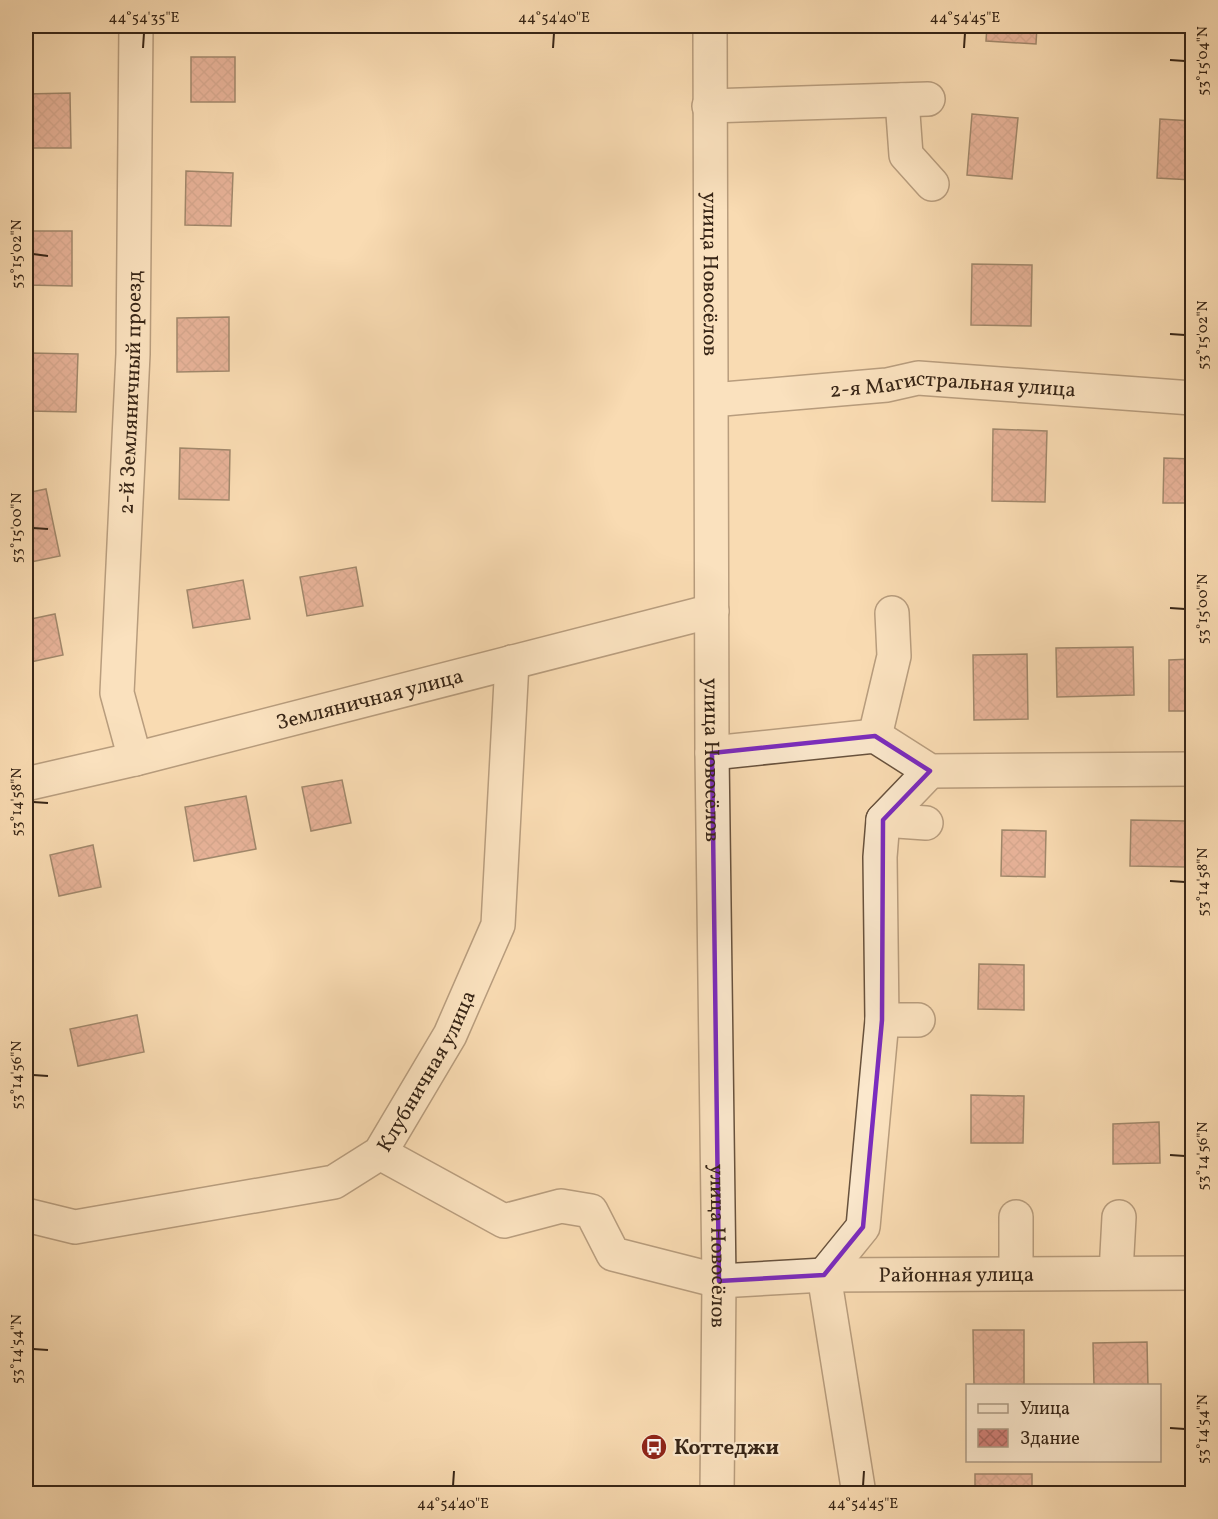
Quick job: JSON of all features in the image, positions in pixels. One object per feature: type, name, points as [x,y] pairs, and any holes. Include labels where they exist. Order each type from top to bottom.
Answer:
[{"type":"street","name":"2-й Земляничный проезд","points":[[135,759],[117,693],[133,354],[136,26]]},
{"type":"street","name":"улица Новосёлов","points":[[710,26],[712,753],[719,1281],[717,1494]]},
{"type":"street","points":[[709,106],[915,100],[906,155],[932,184]]},
{"type":"street","name":"2-я Магистральная улица","points":[[712,400],[887,385],[918,378],[1192,398]]},
{"type":"street","name":"Земляничная улица","points":[[26,784],[135,759],[712,610]]},
{"type":"street","points":[[875,736],[894,656],[892,613]]},
{"type":"street","name":"Клубничная улица","points":[[26,1215],[75,1227],[169,1211],[334,1182],[380,1153],[450,1035],[498,925],[512,662]]},
{"type":"street","points":[[712,753],[875,736],[930,771],[1192,769]]},
{"type":"street","points":[[859,1494],[824,1275],[863,1227],[882,1020],[880,857],[883,820],[930,771]]},
{"type":"street","points":[[883,820],[926,823]]},
{"type":"street","points":[[882,1020],[918,1020]]},
{"type":"street","name":"Районная улица","points":[[380,1153],[504,1221],[561,1206],[591,1211],[613,1254],[719,1281],[824,1275],[1192,1273]]},
{"type":"street","points":[[1016,1217],[1016,1274]]},
{"type":"street","points":[[1116,1273],[1119,1217]]},
{"type":"highlighted area","points":[[875,736],[930,771],[883,820],[882,1020],[863,1227],[824,1275],[719,1281],[712,753]]},
{"type":"building","points":[[987,26],[1037,26],[1036,44],[986,41]]},
{"type":"building","points":[[191,57],[235,57],[235,102],[191,102]]},
{"type":"building","points":[[70,93],[71,148],[26,148],[26,94]]},
{"type":"building","points":[[972,114],[1018,118],[1012,179],[967,175]]},
{"type":"building","points":[[1160,119],[1192,121],[1192,180],[1157,178]]},
{"type":"building","points":[[186,171],[233,173],[231,226],[185,225]]},
{"type":"building","points":[[27,231],[72,231],[72,286],[27,285]]},
{"type":"building","points":[[972,264],[1032,265],[1031,326],[971,325]]},
{"type":"building","points":[[229,317],[229,371],[177,372],[177,318]]},
{"type":"building","points":[[30,353],[78,354],[76,412],[29,411]]},
{"type":"building","points":[[993,429],[1047,431],[1045,502],[992,501]]},
{"type":"building","points":[[180,448],[230,450],[229,500],[179,499]]},
{"type":"building","points":[[1164,458],[1192,459],[1192,503],[1163,503]]},
{"type":"building","points":[[46,489],[60,556],[26,563],[26,493]]},
{"type":"building","points":[[356,567],[363,606],[307,616],[300,577]]},
{"type":"building","points":[[243,580],[250,619],[193,628],[187,590]]},
{"type":"building","points":[[55,614],[63,655],[26,663],[26,620]]},
{"type":"building","points":[[1133,647],[1134,695],[1057,697],[1056,648]]},
{"type":"building","points":[[1027,654],[1028,719],[974,720],[973,655]]},
{"type":"building","points":[[1192,659],[1192,711],[1169,711],[1169,660]]},
{"type":"building","points":[[342,780],[351,823],[311,831],[302,787]]},
{"type":"building","points":[[246,796],[256,849],[194,861],[185,807]]},
{"type":"building","points":[[1131,820],[1187,821],[1186,867],[1130,866]]},
{"type":"building","points":[[1002,830],[1046,831],[1045,877],[1001,876]]},
{"type":"building","points":[[93,845],[101,887],[59,896],[50,855]]},
{"type":"building","points":[[979,964],[1024,965],[1024,1010],[978,1009]]},
{"type":"building","points":[[137,1015],[144,1052],[78,1066],[70,1029]]},
{"type":"building","points":[[971,1095],[1024,1096],[1023,1143],[971,1143]]},
{"type":"building","points":[[1159,1122],[1160,1163],[1113,1164],[1113,1124]]},
{"type":"building","points":[[973,1330],[1024,1330],[1024,1384],[974,1384]]},
{"type":"building","points":[[1147,1342],[1148,1384],[1094,1384],[1093,1343]]},
{"type":"building","points":[[975,1474],[1032,1474],[1032,1494],[975,1494]]},
{"type":"place","name":"Коттеджи","points":[[654,1447]]}]
